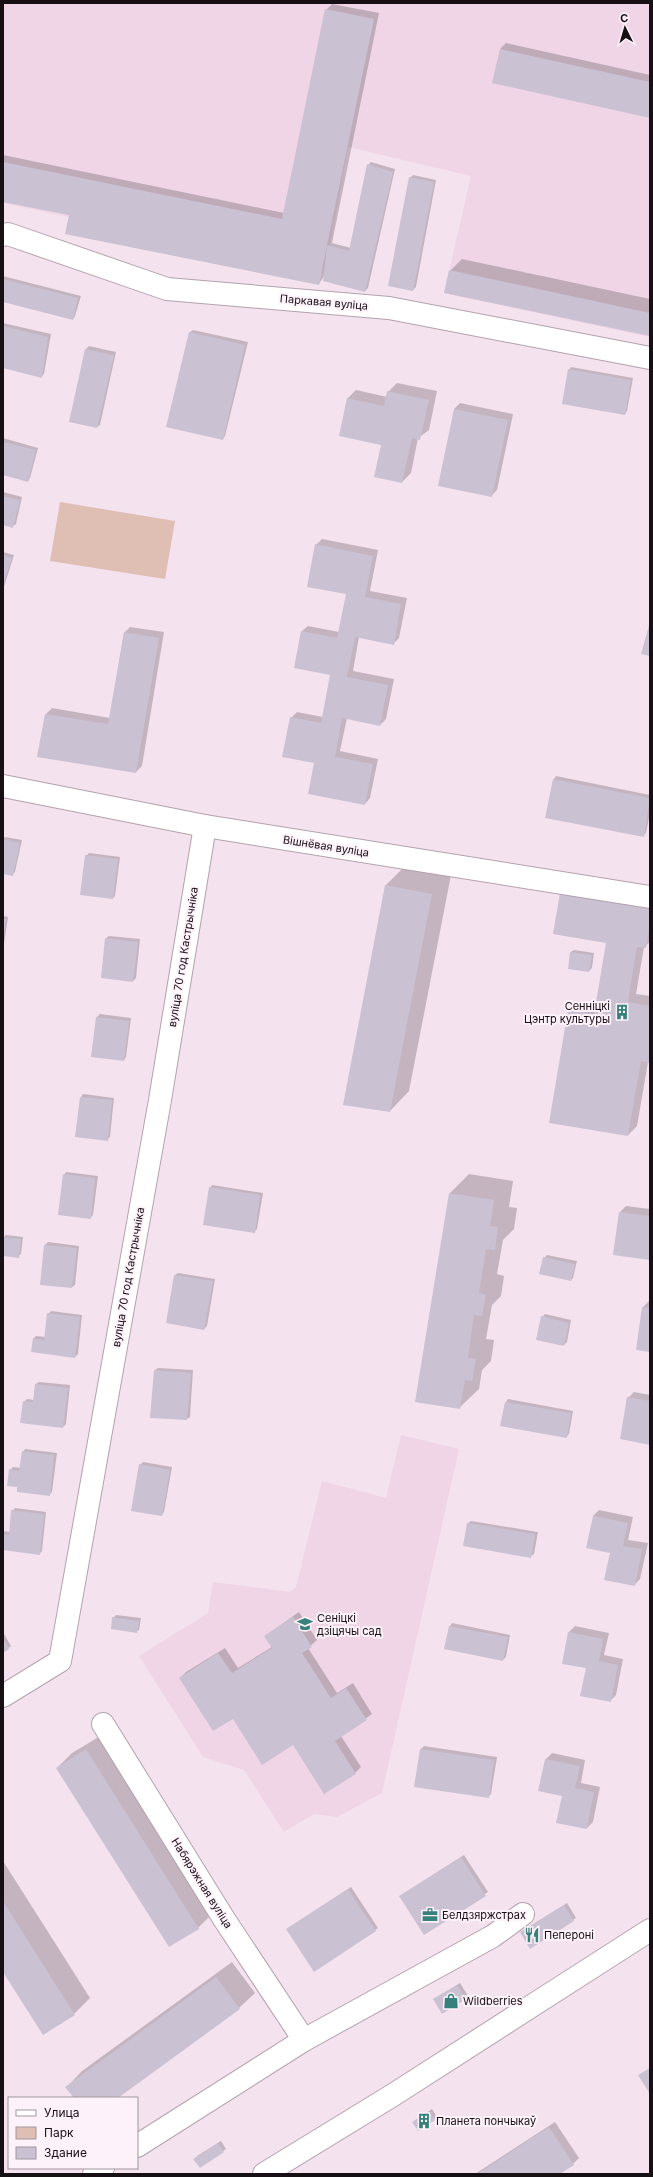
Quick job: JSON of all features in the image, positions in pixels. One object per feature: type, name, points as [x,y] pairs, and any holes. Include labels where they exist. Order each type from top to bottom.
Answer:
[{"type":"street","name":"Паркавая вуліца","points":[[3,235],[8,234],[167,289],[389,308],[650,358]]},
{"type":"street","name":"Вішнёвая вуліца","points":[[3,786],[205,826],[650,897]]},
{"type":"street","name":"вуліца 70 год Кастрычніка","points":[[3,1696],[60,1661],[160,1100],[205,826]]},
{"type":"street","name":"Набярэжная вуліца","points":[[103,1724],[224,1919],[304,2040]]},
{"type":"street","points":[[138,2145],[304,2040],[493,1936],[523,1914]]},
{"type":"street","points":[[264,2174],[393,2095],[650,1930]]},
{"type":"shaded area","points":[[3,3],[650,3],[650,337],[444,293],[471,176],[348,147],[325,272],[3,203]]},
{"type":"shaded area","name":"Сеніцкі дзіцячы сад","points":[[401,1435],[459,1449],[382,1793],[337,1817],[314,1814],[284,1832],[244,1770],[203,1757],[139,1656],[208,1613],[213,1582],[290,1592],[296,1587],[322,1481],[386,1498]]},
{"type":"green space","points":[[60,502],[175,521],[165,579],[50,561]]},
{"type":"building","points":[[325,9],[374,19],[319,285],[65,234],[69,215],[3,202],[3,162],[282,219]]},
{"type":"building","points":[[500,49],[650,82],[650,118],[492,83]]},
{"type":"building","points":[[367,164],[393,172],[365,292],[323,281],[327,245],[349,251]]},
{"type":"building","points":[[409,177],[434,182],[413,291],[388,286]]},
{"type":"building","points":[[449,270],[650,313],[650,336],[444,293]]},
{"type":"building","points":[[3,279],[78,298],[73,320],[3,302]]},
{"type":"building","points":[[3,326],[48,337],[42,378],[3,368]]},
{"type":"building","points":[[189,332],[245,345],[223,440],[166,427]]},
{"type":"building","points":[[85,349],[114,355],[97,428],[69,422]]},
{"type":"building","points":[[568,369],[631,380],[625,415],[562,404]]},
{"type":"building","points":[[387,391],[429,400],[420,440],[412,438],[402,483],[374,477],[381,445],[339,436],[347,398],[384,406]]},
{"type":"building","points":[[454,409],[508,420],[492,497],[438,486]]},
{"type":"building","points":[[3,442],[36,450],[28,482],[3,475]]},
{"type":"building","points":[[3,496],[20,500],[13,528],[3,525]]},
{"type":"building","points":[[315,544],[373,556],[365,597],[401,604],[394,645],[355,637],[347,677],[388,685],[380,726],[342,718],[335,757],[373,764],[365,805],[308,794],[314,763],[282,757],[290,717],[321,723],[330,675],[294,668],[301,631],[337,638],[346,594],[307,587]]},
{"type":"building","points":[[3,555],[12,558],[3,585]]},
{"type":"building","points":[[650,622],[650,656],[641,654]]},
{"type":"building","points":[[124,632],[159,638],[136,773],[37,757],[45,714],[108,724]]},
{"type":"building","points":[[553,779],[650,798],[644,837],[545,818]]},
{"type":"building","points":[[3,839],[20,843],[13,876],[3,874]]},
{"type":"building","points":[[85,855],[118,859],[113,899],[80,895]]},
{"type":"building","points":[[385,885],[432,894],[390,1112],[343,1105]]},
{"type":"building","name":"Сенніцкі Цэнтр культуры","points":[[561,887],[650,902],[650,922],[646,948],[637,947],[628,1002],[650,1006],[650,1063],[641,1061],[628,1136],[549,1123],[568,1010],[594,1014],[606,943],[553,934]]},
{"type":"building","points":[[3,919],[6,919],[4,933],[3,933]]},
{"type":"building","points":[[105,938],[138,942],[133,982],[101,978]]},
{"type":"building","points":[[570,952],[592,955],[589,972],[568,969]]},
{"type":"building","points":[[96,1017],[129,1021],[124,1061],[91,1057]]},
{"type":"building","points":[[80,1097],[112,1100],[108,1141],[75,1137]]},
{"type":"building","points":[[63,1174],[95,1178],[91,1219],[58,1215]]},
{"type":"building","points":[[209,1187],[260,1195],[255,1233],[203,1225]]},
{"type":"building","points":[[449,1193],[494,1200],[490,1226],[498,1227],[495,1250],[486,1249],[479,1293],[486,1295],[482,1316],[474,1315],[468,1358],[476,1359],[472,1381],[465,1380],[460,1409],[415,1402]]},
{"type":"building","points":[[619,1212],[650,1216],[650,1260],[613,1255]]},
{"type":"building","points":[[3,1237],[21,1239],[19,1258],[3,1256]]},
{"type":"building","points":[[44,1245],[77,1248],[72,1288],[40,1285]]},
{"type":"building","points":[[543,1257],[575,1264],[571,1281],[539,1274]]},
{"type":"building","points":[[174,1275],[213,1281],[204,1330],[166,1323]]},
{"type":"building","points":[[642,1307],[650,1308],[650,1352],[636,1350]]},
{"type":"building","points":[[47,1313],[80,1317],[75,1358],[31,1352],[33,1338],[44,1340]]},
{"type":"building","points":[[541,1316],[569,1323],[564,1346],[536,1340]]},
{"type":"building","points":[[154,1370],[191,1373],[187,1420],[150,1418]]},
{"type":"building","points":[[35,1384],[68,1388],[63,1428],[20,1423],[23,1401],[33,1402]]},
{"type":"building","points":[[627,1397],[650,1401],[650,1445],[620,1439]]},
{"type":"building","points":[[505,1402],[571,1413],[567,1438],[500,1426]]},
{"type":"building","points":[[22,1451],[54,1455],[50,1496],[17,1492],[17,1487],[7,1486],[9,1469],[19,1471]]},
{"type":"building","points":[[139,1464],[170,1470],[162,1516],[131,1511]]},
{"type":"building","points":[[11,1510],[44,1514],[40,1555],[3,1550],[3,1534],[9,1535]]},
{"type":"building","points":[[593,1516],[628,1523],[623,1546],[642,1549],[635,1586],[604,1580],[610,1553],[586,1548]]},
{"type":"building","points":[[467,1523],[535,1534],[531,1558],[463,1546]]},
{"type":"building","points":[[112,1617],[139,1621],[137,1633],[111,1629]]},
{"type":"building","points":[[293,1617],[312,1647],[302,1653],[331,1698],[346,1688],[367,1720],[335,1741],[356,1774],[324,1794],[293,1745],[262,1765],[233,1719],[213,1731],[179,1678],[218,1653],[232,1673],[272,1648],[264,1636]]},
{"type":"building","points":[[449,1626],[508,1637],[503,1661],[444,1649]]},
{"type":"building","points":[[568,1632],[603,1639],[599,1661],[618,1665],[611,1702],[580,1696],[586,1668],[562,1664]]},
{"type":"building","points":[[3,1639],[9,1649],[3,1653]]},
{"type":"building","points":[[86,1749],[199,1929],[169,1947],[56,1768]]},
{"type":"building","points":[[420,1749],[494,1760],[489,1798],[414,1787]]},
{"type":"building","points":[[545,1759],[580,1766],[575,1788],[594,1792],[587,1829],[556,1823],[562,1796],[538,1791]]},
{"type":"building","points":[[461,1857],[486,1896],[424,1935],[399,1896]]},
{"type":"building","points":[[348,1889],[376,1931],[314,1972],[286,1929]]},
{"type":"building","points":[[3,1901],[75,2015],[43,2035],[3,1972]]},
{"type":"building","points":[[564,1905],[574,1921],[530,1949],[520,1932]]},
{"type":"building","points":[[216,1977],[240,2009],[119,2097],[73,2097],[65,2087]]},
{"type":"building","points":[[457,1985],[466,1999],[442,2014],[433,1999]]},
{"type":"building","points":[[650,2068],[650,2094],[638,2075]]},
{"type":"building","name":"Планета пончыкаў","points":[[429,2111],[435,2120],[418,2131],[412,2122]]},
{"type":"building","points":[[549,2127],[574,2165],[560,2174],[477,2174]]},
{"type":"building","points":[[218,2143],[224,2152],[200,2168],[193,2159]]},
{"type":"place","name":"Сенніцкі Цэнтр культуры","points":[[622,1012]]},
{"type":"place","name":"Сеніцкі дзіцячы сад","points":[[305,1624]]},
{"type":"place","name":"Белдзяржстрах","points":[[430,1915]]},
{"type":"place","name":"Пепероні","points":[[532,1935]]},
{"type":"place","name":"Wildberries","points":[[451,2001]]},
{"type":"place","name":"Планета пончыкаў","points":[[424,2121]]}]
